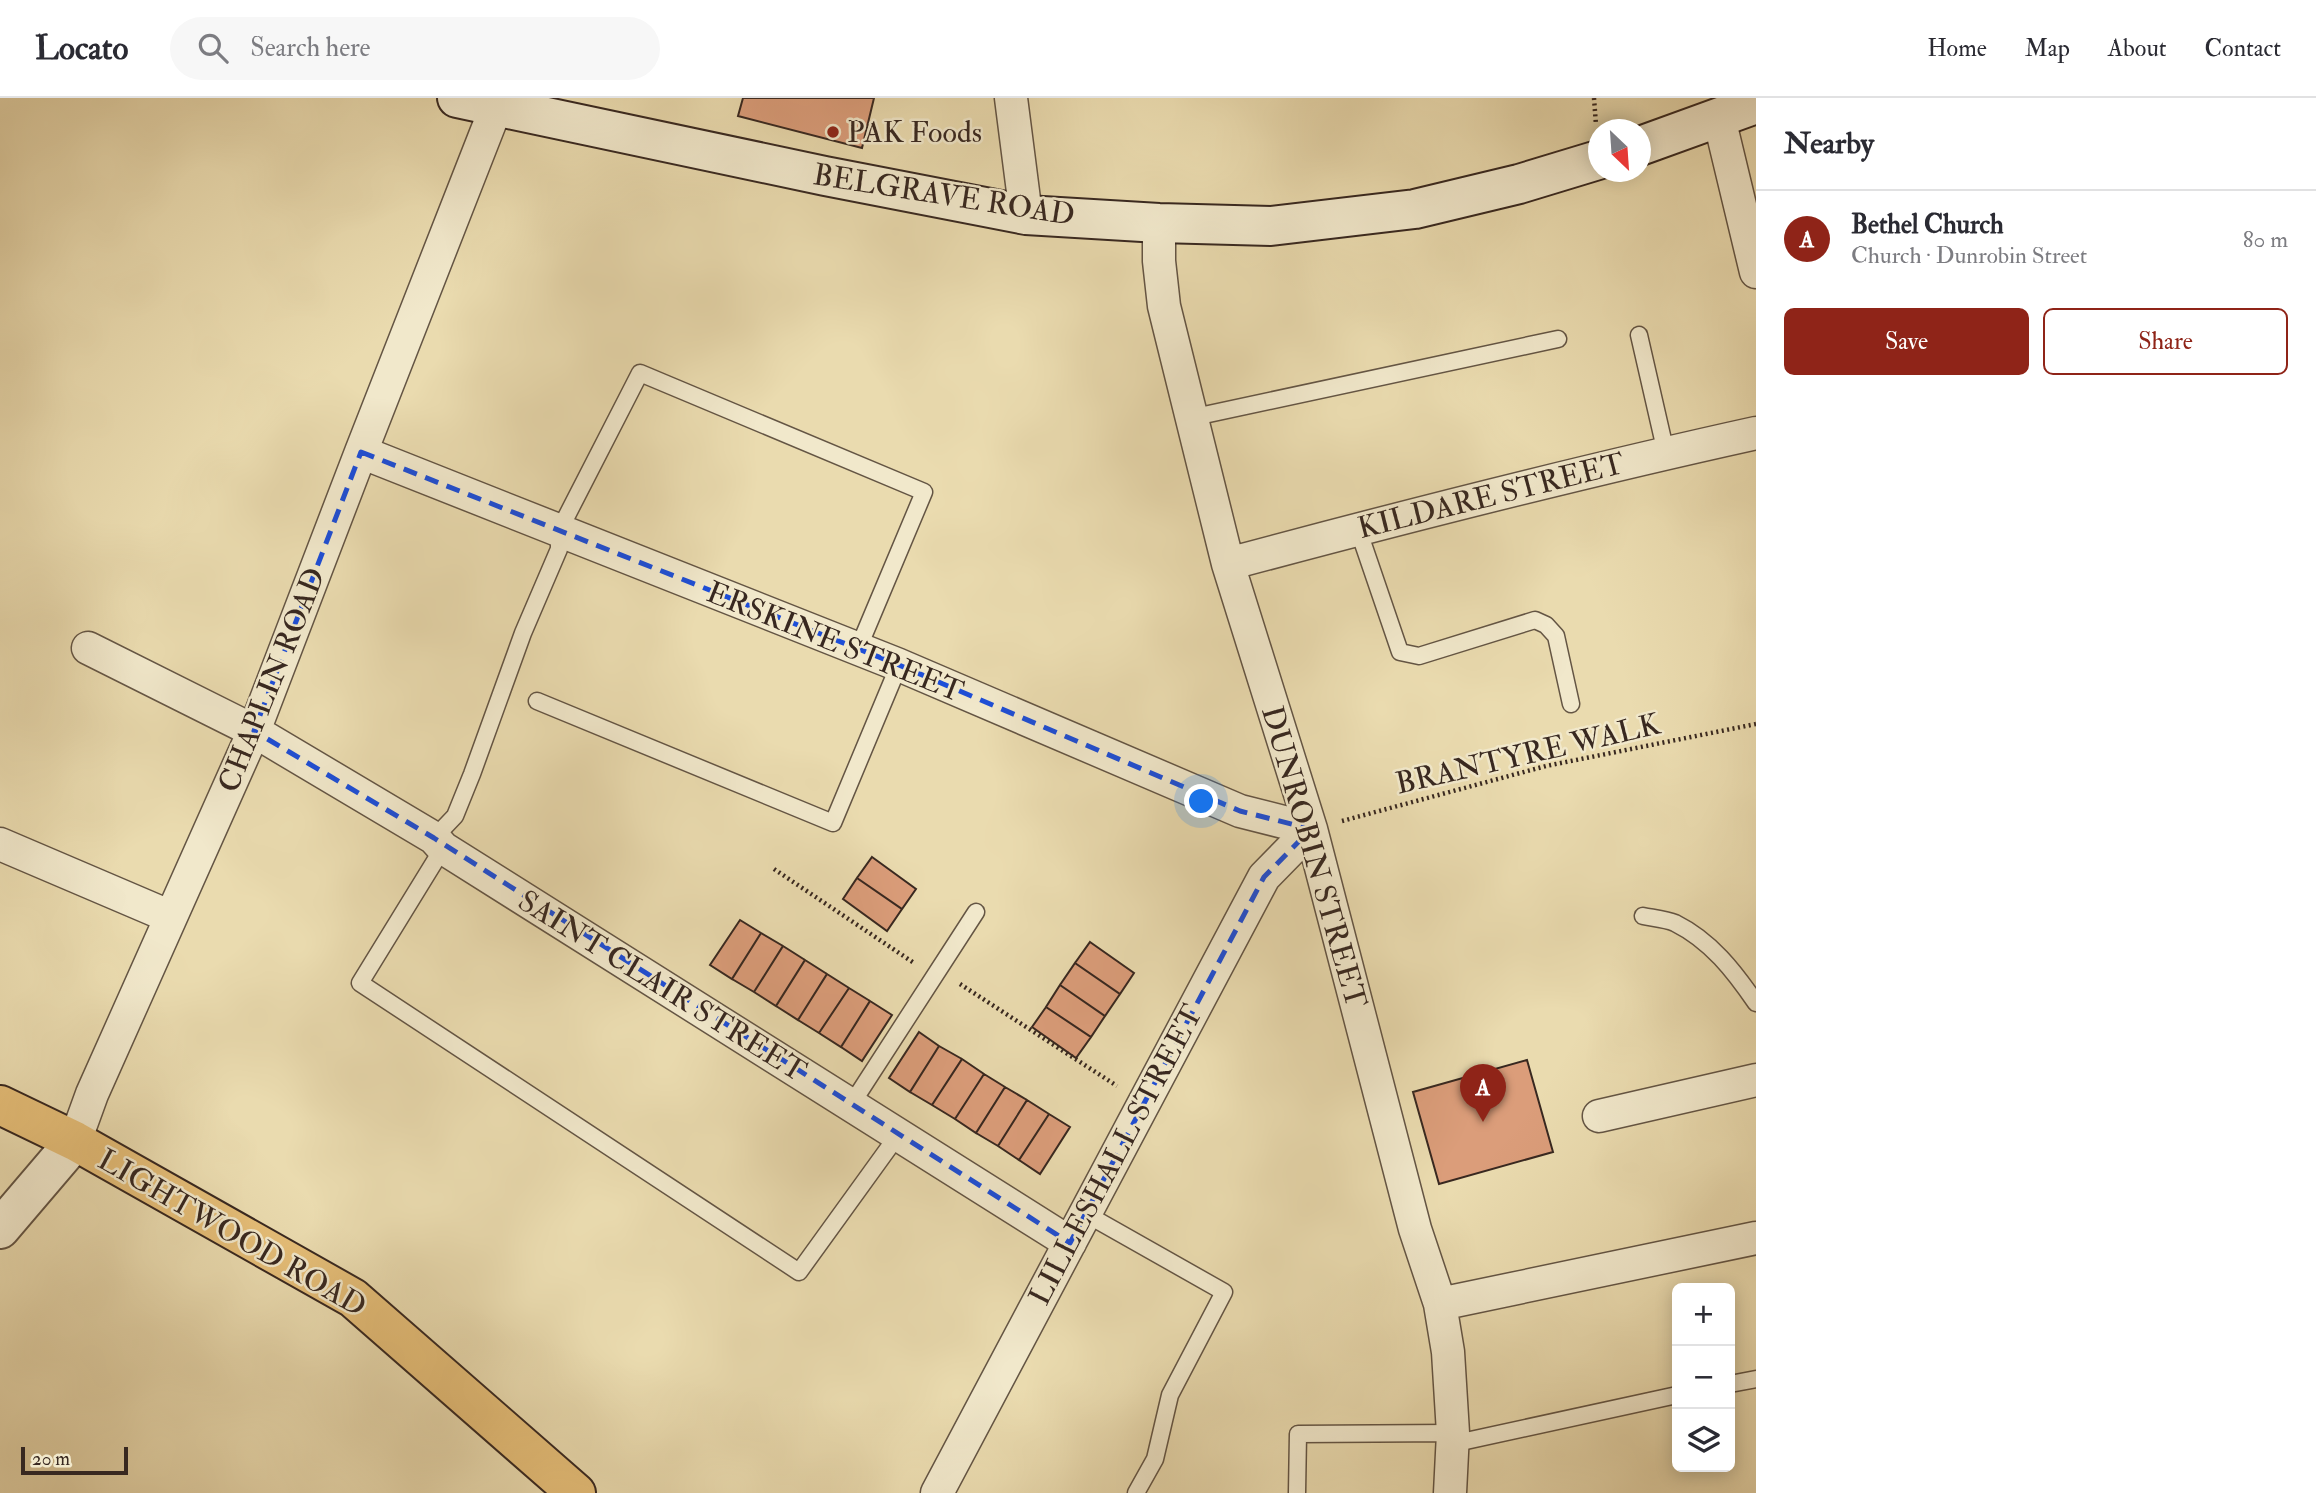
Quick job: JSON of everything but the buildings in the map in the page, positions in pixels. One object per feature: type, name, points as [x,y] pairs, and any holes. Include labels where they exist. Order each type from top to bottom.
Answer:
[{"type":"main road","name":"BELGRAVE ROAD","points":[[476,101],[825,176],[1026,215],[1159,223],[1271,226],[1415,209],[1519,184],[1588,163]]},
{"type":"main road","points":[[1651,142],[1756,104]]},
{"type":"main road","name":"LIGHTWOOD ROAD","points":[[0,1105],[75,1141],[353,1298],[576,1493]]},
{"type":"main road","name":"CHAPLIN ROAD","points":[[0,1229],[75,1141]]},
{"type":"street","points":[[1010,98],[1026,215]]},
{"type":"street","name":"CHAPLIN ROAD","points":[[75,1141],[92,1094],[254,731],[360,452],[476,101]]},
{"type":"street","points":[[1719,118],[1756,272]]},
{"type":"street","name":"DUNROBIN STREET","points":[[1159,223],[1164,306],[1190,418],[1228,564],[1311,829],[1415,1229],[1440,1304],[1448,1352],[1452,1438],[1450,1493]]},
{"type":"street","name":"KILDARE STREET","points":[[1228,564],[1358,529],[1756,433]]},
{"type":"street","name":"ERSKINE STREET","points":[[360,452],[899,665],[1240,811],[1311,829]]},
{"type":"street","name":"SAINT CLAIR STREET","points":[[88,648],[254,731],[439,843],[1070,1243]]},
{"type":"street","name":"LILLESHALL STREET","points":[[937,1493],[1264,877],[1311,829]]},
{"type":"street","points":[[0,844],[171,918]]},
{"type":"street","points":[[1599,1116],[1756,1080]]},
{"type":"street","points":[[1440,1304],[1756,1238]]},
{"type":"lane","points":[[1639,335],[1666,453]]},
{"type":"lane","points":[[1190,418],[1558,339]]},
{"type":"lane","points":[[858,649],[924,492],[640,373],[559,531],[559,550],[523,633],[455,816],[360,983],[799,1272],[898,1135]]},
{"type":"lane","points":[[1358,529],[1400,652],[1419,656],[1535,620],[1546,625],[1556,636],[1571,704]]},
{"type":"lane","points":[[537,701],[833,823],[899,665]]},
{"type":"lane","points":[[851,1105],[976,912]]},
{"type":"lane","points":[[1643,916],[1673,922],[1706,943],[1734,971],[1756,1003]]},
{"type":"lane","points":[[1086,1214],[1224,1292],[1170,1395],[1155,1459],[1136,1493]]},
{"type":"lane","points":[[1735,1383],[1756,1378]]},
{"type":"lane","points":[[1297,1493],[1298,1434],[1452,1438],[1672,1396]]},
{"type":"path","name":"BRANTYRE WALK","points":[[1311,829],[1546,766],[1756,724]]},
{"type":"path","points":[[774,869],[1144,1103]]},
{"type":"highlighted area","points":[[361,452],[899,665],[1240,811],[1311,829],[1264,877],[1070,1243],[434,838],[254,731]]},
{"type":"place","name":"PAK Foods","points":[[833,132]]},
{"type":"place","name":"Bethel Church","points":[[1483,1122]]}]
